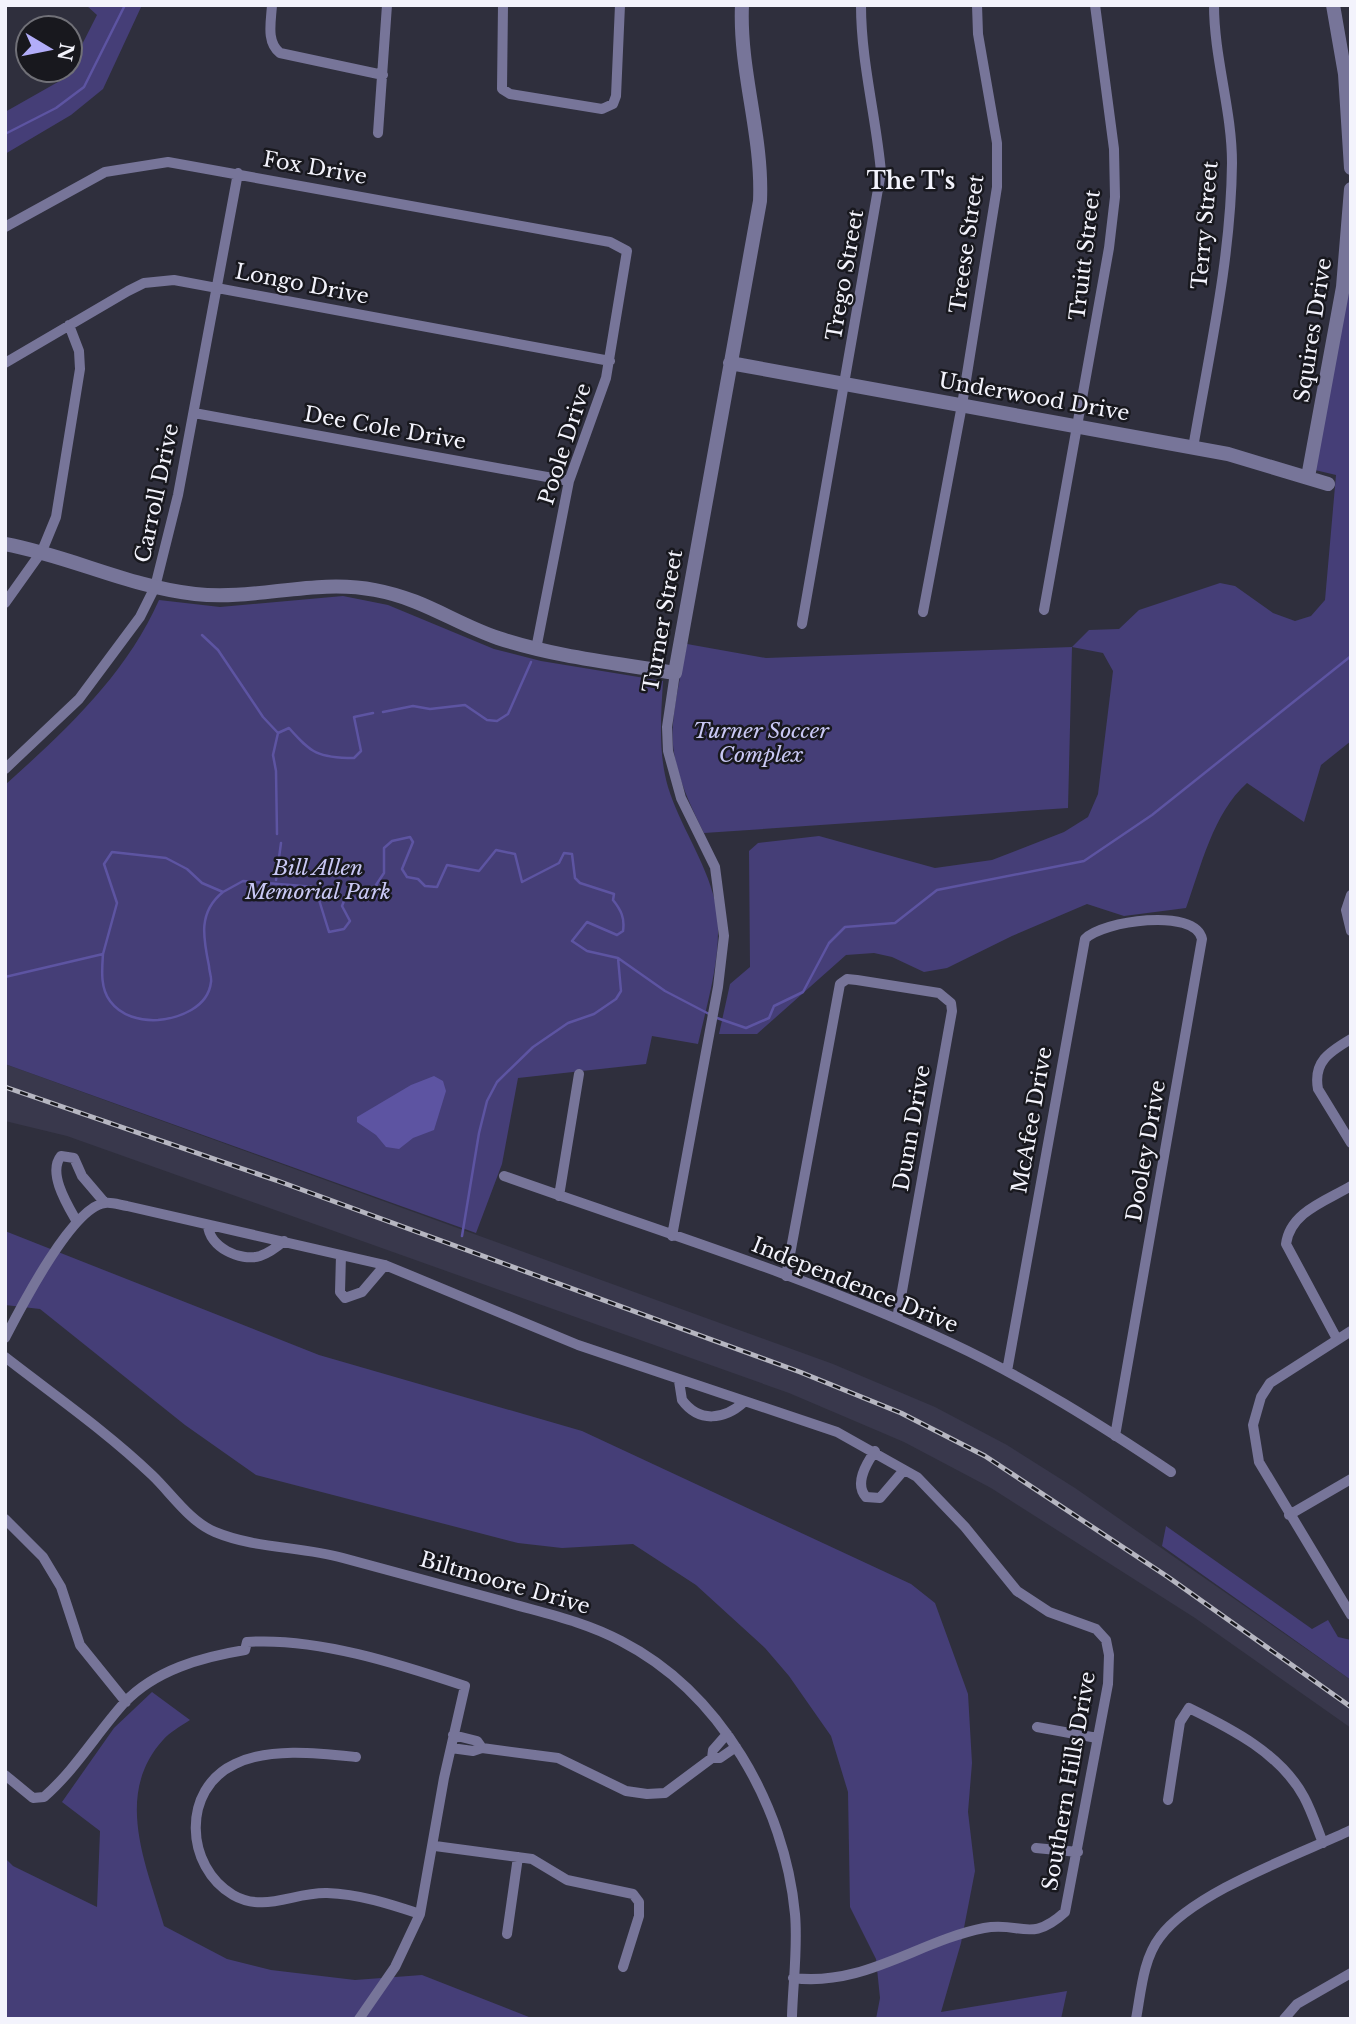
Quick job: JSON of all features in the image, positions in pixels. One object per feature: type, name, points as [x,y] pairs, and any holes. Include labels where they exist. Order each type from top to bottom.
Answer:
[{"type":"street","points":[[272,5],[270,37],[273,47],[280,53],[383,75]]},
{"type":"street","points":[[378,132],[387,5]]},
{"type":"street","points":[[503,5],[502,89],[510,94],[602,109],[613,104],[620,5]]},
{"type":"street","name":"Turner Street","points":[[672,1236],[718,987],[724,936],[719,885],[707,848],[681,799],[667,751],[667,727],[761,179],[744,60],[742,5]]},
{"type":"street","name":"Trego Street","points":[[802,624],[846,385],[881,172],[876,121],[864,67],[861,5]]},
{"type":"street","name":"Treese Street","points":[[923,612],[962,405],[996,187],[997,143],[978,34],[977,5]]},
{"type":"street","name":"Truitt Street","points":[[1044,610],[1110,248],[1115,197],[1112,137],[1095,5]]},
{"type":"street","name":"Terry Street","points":[[1194,448],[1229,223],[1232,162],[1229,111],[1214,5]]},
{"type":"street","points":[[1333,5],[1345,74],[1351,168]]},
{"type":"street","name":"Fox Drive","points":[[5,228],[88,180],[124,167],[168,162],[610,242],[628,251]]},
{"type":"street","name":"Carroll Drive","points":[[5,769],[79,699],[140,617],[156,587],[194,413],[238,173]]},
{"type":"street","name":"Squires Drive","points":[[1308,477],[1343,287],[1351,189]]},
{"type":"street","name":"Poole Drive","points":[[536,649],[569,481],[592,422],[610,361],[628,251]]},
{"type":"street","name":"Longo Drive","points":[[5,363],[144,283],[174,280],[610,361]]},
{"type":"street","points":[[5,603],[42,551],[55,517],[78,390],[79,351],[69,325]]},
{"type":"street","name":"Underwood Drive","points":[[730,363],[1250,459],[1328,484]]},
{"type":"street","name":"Dee Cole Drive","points":[[194,413],[569,481]]},
{"type":"street","points":[[5,544],[42,551],[156,587],[222,595],[346,585],[374,590],[435,608],[496,637],[536,649],[675,673]]},
{"type":"street","points":[[1351,895],[1346,910],[1351,931]]},
{"type":"street","name":"Dooley Drive","points":[[1115,1436],[1202,939],[1200,931],[1194,925],[1179,921],[1144,922]]},
{"type":"street","name":"McAfee Drive","points":[[1007,1371],[1082,949],[1092,932],[1144,922]]},
{"type":"street","name":"Dunn Drive","points":[[786,1276],[837,990],[847,979],[939,993],[951,1003],[952,1011],[897,1319]]},
{"type":"street","points":[[1351,1039],[1330,1051],[1318,1066],[1316,1079],[1318,1089],[1351,1143]]},
{"type":"street","points":[[559,1196],[579,1074]]},
{"type":"street","points":[[5,1338],[42,1271],[77,1222],[93,1208],[105,1203],[82,1176],[76,1160],[61,1156],[56,1167],[61,1190],[77,1222]]},
{"type":"street","name":"Independence Drive","points":[[504,1176],[786,1276],[897,1319],[1007,1371],[1171,1472]]},
{"type":"street","points":[[1337,1339],[1289,1255],[1287,1231],[1300,1216],[1351,1186]]},
{"type":"street","name":"Southern Hills Drive","points":[[105,1203],[385,1265],[578,1345],[837,1432],[875,1451],[939,1498],[1017,1591],[1049,1612],[1096,1629],[1106,1640],[1110,1668],[1065,1912],[1043,1929],[1032,1931],[987,1927],[858,1974],[827,1980],[793,1978]]},
{"type":"street","points":[[208,1225],[216,1242],[238,1255],[258,1256],[285,1241]]},
{"type":"street","points":[[341,1255],[340,1292],[345,1298],[362,1292],[385,1265]]},
{"type":"street","points":[[1351,1331],[1270,1383],[1255,1411],[1255,1450],[1289,1515],[1351,1615]]},
{"type":"street","name":"Biltmoore Drive","points":[[5,1357],[133,1459],[211,1531],[254,1544],[303,1548],[341,1557],[595,1629],[652,1659],[676,1678],[736,1747],[757,1783],[787,1863],[796,1924],[792,2016]]},
{"type":"street","points":[[679,1381],[682,1400],[701,1415],[725,1415],[744,1402]]},
{"type":"street","points":[[875,1451],[862,1478],[861,1490],[866,1497],[880,1498],[904,1470]]},
{"type":"street","points":[[1289,1515],[1351,1479]]},
{"type":"street","points":[[5,1519],[43,1558],[61,1587],[80,1644],[126,1702]]},
{"type":"street","points":[[5,1775],[33,1798],[44,1797],[126,1702],[145,1685],[201,1659],[245,1650],[247,1642],[265,1641],[326,1647],[466,1686],[450,1748],[435,1846],[420,1913],[396,1967],[359,2019]]},
{"type":"street","points":[[1168,1800],[1180,1721],[1189,1708],[1233,1729],[1280,1765],[1304,1797],[1323,1843]]},
{"type":"street","points":[[1037,1727],[1097,1738]]},
{"type":"street","points":[[712,1758],[713,1750],[727,1734]]},
{"type":"street","points":[[453,1735],[477,1741],[482,1748]]},
{"type":"street","points":[[450,1748],[473,1751],[482,1748],[558,1758],[619,1788],[647,1794],[664,1793],[712,1758],[720,1758],[736,1747]]},
{"type":"street","points":[[356,1757],[318,1753],[257,1756],[231,1766],[207,1788],[198,1805],[195,1834],[202,1865],[217,1884],[251,1902],[275,1902],[311,1894],[335,1894],[383,1902],[420,1913]]},
{"type":"street","points":[[1136,2019],[1145,1970],[1159,1938],[1185,1910],[1351,1830]]},
{"type":"street","points":[[435,1846],[518,1857],[541,1864],[567,1880],[626,1891],[637,1897],[639,1916],[623,1967]]},
{"type":"street","points":[[1036,1848],[1078,1852]]},
{"type":"street","points":[[508,1934],[518,1857]]},
{"type":"street","points":[[1284,2019],[1297,2004],[1351,1973]]},
{"type":"shaded area","points":[[5,1064],[833,1364],[935,1407],[1007,1445],[1075,1488],[1351,1680],[1351,1728],[1195,1618],[991,1488],[904,1442],[789,1393],[67,1136],[5,1121]]},
{"type":"shaded area","points":[[434,1076],[443,1081],[446,1091],[434,1130],[413,1138],[399,1149],[386,1147],[376,1135],[357,1122],[357,1117],[411,1085]]},
{"type":"green space","points":[[86,5],[142,5],[103,89],[71,115],[5,154],[5,112],[54,84],[84,84],[84,41],[97,15]]},
{"type":"green space","points":[[1351,247],[1351,741],[1321,765],[1304,822],[1247,783],[1225,809],[1217,825],[1186,908],[1124,916],[1087,904],[947,968],[924,972],[892,957],[874,953],[846,955],[757,1034],[719,1034],[730,984],[750,967],[749,851],[758,843],[819,836],[935,868],[992,860],[1064,832],[1088,817],[1098,794],[1113,671],[1103,653],[1072,647],[1089,630],[1119,629],[1139,610],[1220,583],[1235,586],[1273,613],[1295,621],[1311,616],[1325,600],[1336,475],[1315,470]]},
{"type":"green space","name":"Bill Allen Memorial Park","points":[[343,596],[388,605],[494,649],[541,661],[663,681],[661,734],[668,787],[705,871],[715,901],[718,919],[717,955],[698,1044],[652,1036],[646,1064],[518,1078],[502,1164],[476,1233],[5,1064],[5,785],[71,723],[112,677],[145,627],[159,600],[220,607]]},
{"type":"green space","name":"Turner Soccer Complex","points":[[687,644],[766,658],[1072,647],[1068,808],[704,833],[681,780],[674,752],[673,724]]},
{"type":"green space","points":[[5,1231],[319,1355],[582,1431],[911,1584],[935,1603],[968,1694],[972,1763],[968,1812],[975,1871],[961,1943],[941,2012],[1067,1991],[1061,2019],[876,2019],[880,1998],[876,1959],[850,1907],[848,1792],[831,1736],[789,1676],[765,1648],[696,1585],[633,1544],[562,1548],[518,1543],[256,1475],[185,1425],[40,1309],[5,1305]]},
{"type":"green space","points":[[1166,1526],[1312,1629],[1328,1620],[1338,1637],[1351,1640],[1351,1680],[1162,1546]]},
{"type":"green space","points":[[152,1692],[190,1720],[163,1740],[148,1761],[140,1784],[137,1807],[143,1855],[164,1926],[227,1959],[271,1970],[355,1980],[422,1975],[534,2019],[5,2019],[5,1858],[13,1866],[97,1907],[100,1831],[62,1802],[114,1728]]},
{"type":"waterway","points":[[5,134],[56,108],[84,87],[125,5]]},
{"type":"waterway","points":[[202,635],[218,650],[263,717],[278,733]]},
{"type":"waterway","points":[[717,1018],[746,1028],[769,1018],[774,1006],[803,992],[829,943],[845,927],[895,923],[937,890],[1084,861],[1152,815],[1351,656]]},
{"type":"waterway","points":[[383,712],[413,706],[430,709],[465,705],[487,720],[497,721],[508,714],[531,662]]},
{"type":"waterway","points":[[277,834],[276,771],[273,755],[278,733],[289,728],[316,752],[332,757],[354,758],[361,751],[354,717],[373,713]]},
{"type":"waterway","points":[[5,977],[103,954],[117,903],[104,864],[112,852],[166,858],[187,869],[202,883],[223,892],[243,881],[315,887],[329,932],[344,929],[350,921],[342,906],[346,896],[367,900],[386,897],[376,885],[384,873],[384,848],[392,841],[410,837],[413,842],[402,869],[407,877],[418,879],[425,886],[437,887],[447,865],[479,871],[496,850],[515,854],[522,882],[559,863],[564,853],[572,854],[575,878],[580,883],[614,894],[613,900],[622,914],[623,922],[623,931],[617,935],[587,922],[572,941],[587,951],[618,958],[665,991],[711,1015]]},
{"type":"waterway","points":[[276,880],[281,843]]},
{"type":"waterway","points":[[103,954],[102,978],[105,990],[110,1001],[120,1010],[131,1016],[151,1020],[175,1017],[191,1010],[209,991],[211,979],[204,926],[209,908],[223,892]]},
{"type":"waterway","points":[[462,1236],[479,1133],[487,1101],[497,1082],[533,1047],[568,1023],[594,1014],[616,999],[621,991],[618,958]]},
{"type":"railway","points":[[5,1087],[278,1181],[800,1372],[901,1413],[985,1456],[1168,1577],[1351,1707]]},
{"type":"district","name":"The T's","points":[[911,181]]}]
